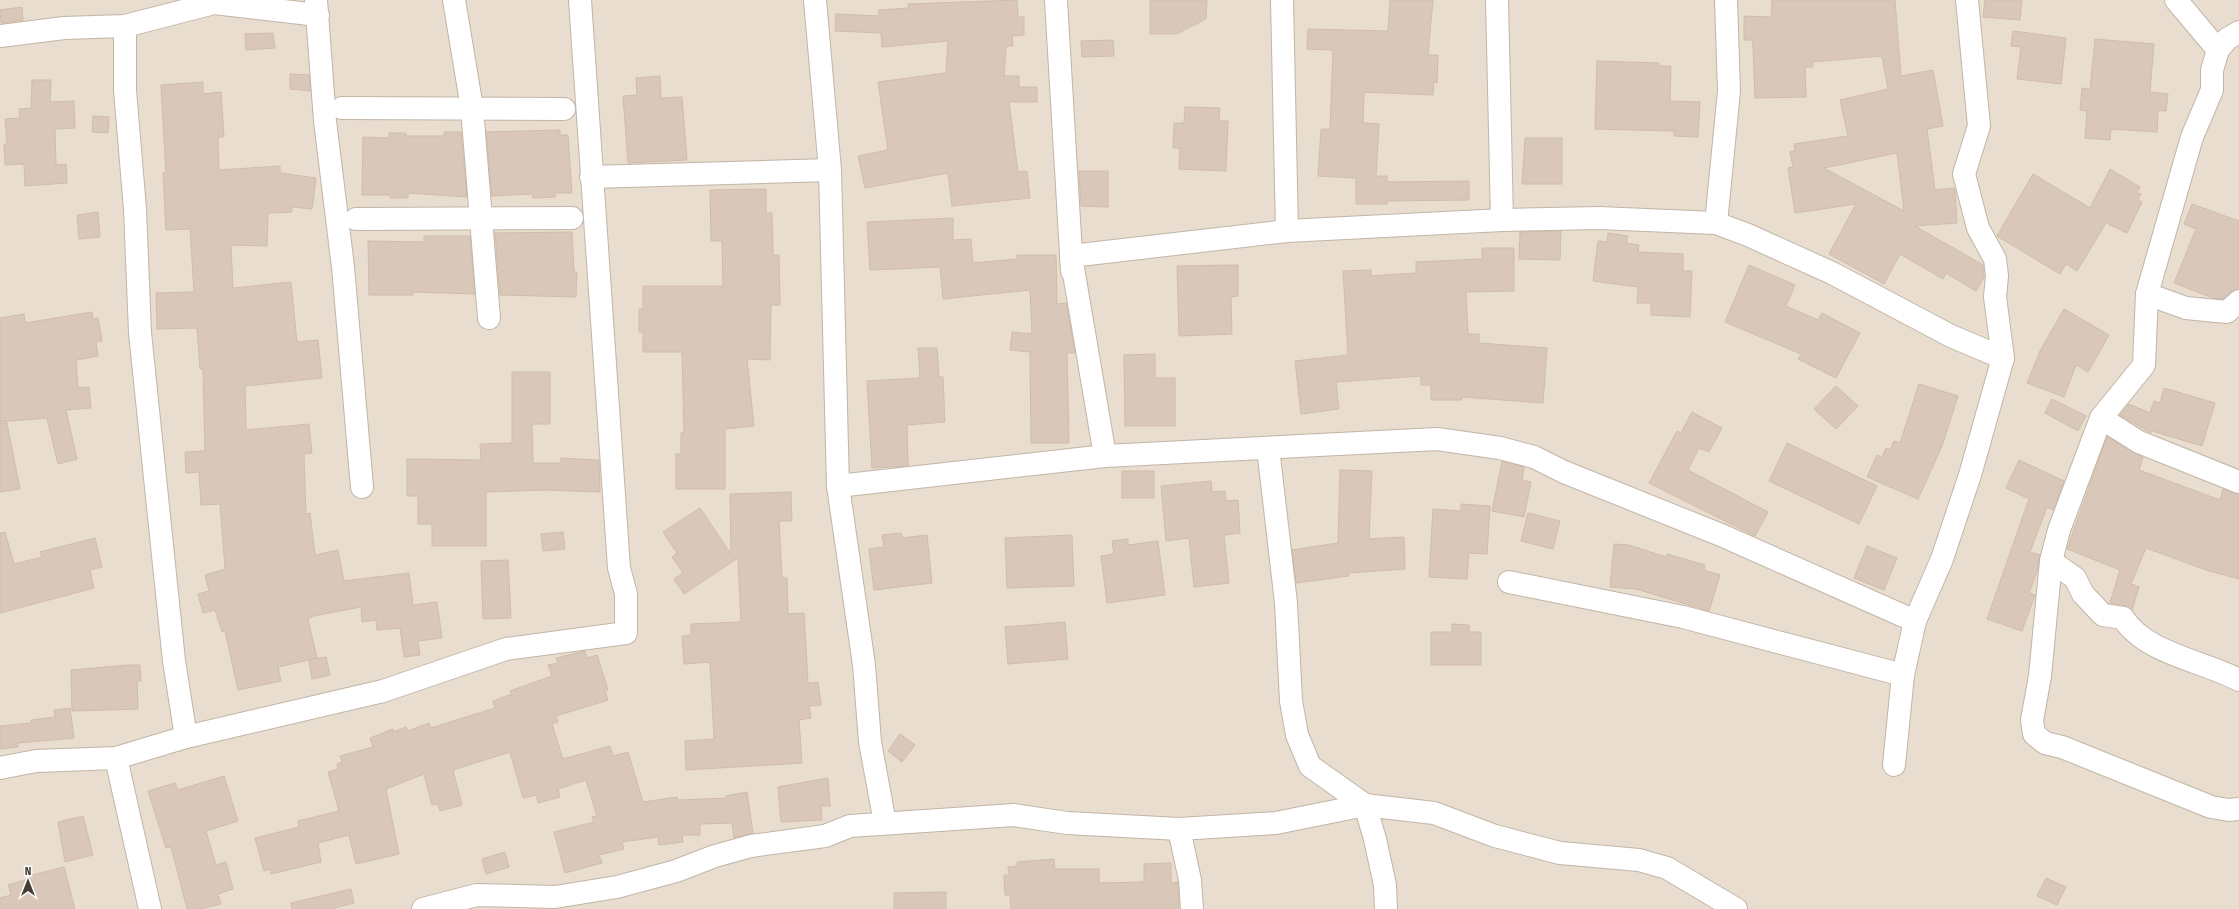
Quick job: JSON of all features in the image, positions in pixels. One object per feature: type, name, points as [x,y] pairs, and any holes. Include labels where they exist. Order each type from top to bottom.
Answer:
[{"type":"street","points":[[454,0],[472,108],[489,318]]},
{"type":"street","points":[[0,768],[36,761],[116,758],[186,737],[383,691],[506,650],[626,633],[626,594],[619,568],[580,0]]},
{"type":"street","points":[[815,0],[830,170],[838,486],[864,665],[870,742],[886,823]]},
{"type":"street","points":[[1056,0],[1071,256],[1098,456]]},
{"type":"street","points":[[1282,0],[1287,231]]},
{"type":"street","points":[[1497,0],[1502,220]]},
{"type":"street","points":[[1716,223],[1729,91],[1726,0]]},
{"type":"street","points":[[1894,765],[1903,675],[1915,621],[1942,559],[1961,503],[2003,358],[1995,297],[1997,276],[1995,259],[1978,228],[1964,174],[1979,126],[1967,0]]},
{"type":"street","points":[[2176,0],[2218,50]]},
{"type":"street","points":[[0,36],[64,28],[125,26],[214,3],[317,7],[325,121],[343,267],[362,487]]},
{"type":"street","points":[[125,26],[125,90],[135,209],[140,333],[174,662],[186,737]]},
{"type":"street","points":[[2239,32],[2227,38],[2218,50],[2212,70],[2212,90],[2192,137],[2147,294],[2144,365],[2101,418],[2059,530],[2051,561],[2040,676],[2032,720],[2034,734],[2045,743],[2062,748],[2211,807],[2229,810],[2239,809]]},
{"type":"street","points":[[342,108],[564,109]]},
{"type":"street","points":[[591,177],[830,170]]},
{"type":"street","points":[[356,219],[572,218]]},
{"type":"street","points":[[1071,256],[1287,231],[1502,220],[1599,218],[1716,223],[1748,235],[1832,273],[1951,336],[2003,358]]},
{"type":"street","points":[[2147,294],[2186,308],[2227,312],[2239,301]]},
{"type":"street","points":[[2101,418],[2139,442],[2239,482]]},
{"type":"street","points":[[838,486],[1098,456],[1437,439],[1500,448],[1534,457],[1564,472],[1721,535],[1915,621]]},
{"type":"street","points":[[1268,448],[1286,603],[1291,701],[1297,735],[1310,766],[1365,805],[1375,839],[1385,885],[1386,909]]},
{"type":"street","points":[[2051,561],[2075,578],[2082,594],[2104,615],[2123,618],[2131,630],[2180,658],[2239,680]]},
{"type":"street","points":[[1509,582],[1683,617],[1903,675]]},
{"type":"street","points":[[116,758],[150,909]]},
{"type":"street","points":[[423,909],[477,896],[510,903],[617,887],[676,872],[715,856],[752,846],[825,836],[850,826],[1014,815],[1067,823],[1179,829],[1276,823],[1365,805],[1434,813],[1495,836],[1560,853],[1639,860],[1668,868],[1736,909]]},
{"type":"street","points":[[1179,829],[1190,880],[1192,909]]},
{"type":"shaded area","points":[[0,0],[2239,0],[2239,909],[0,909]]},
{"type":"building","points":[[1017,0],[1018,17],[1024,17],[1024,35],[1012,36],[1013,46],[1006,46],[1004,76],[1019,76],[1019,87],[1037,87],[1037,102],[1009,102],[1018,172],[1027,171],[1030,198],[952,206],[948,173],[865,188],[858,156],[888,150],[878,82],[946,73],[948,41],[882,47],[881,33],[835,31],[836,14],[879,16],[879,10],[909,8],[908,4]]},
{"type":"building","points":[[1150,0],[1207,0],[1206,19],[1176,34],[1150,34]]},
{"type":"building","points":[[1390,0],[1433,0],[1428,55],[1438,55],[1437,83],[1434,82],[1433,95],[1364,92],[1363,123],[1379,124],[1376,176],[1387,176],[1387,182],[1469,181],[1469,200],[1387,201],[1387,204],[1356,204],[1356,178],[1318,176],[1321,129],[1330,129],[1333,50],[1307,49],[1308,29],[1388,31]]},
{"type":"building","points":[[1772,0],[1895,0],[1901,76],[1933,70],[1943,126],[1927,129],[1935,190],[1955,188],[1957,223],[1915,226],[1983,265],[1984,277],[1976,291],[1946,273],[1943,279],[1900,254],[1884,284],[1829,254],[1856,204],[1795,213],[1788,168],[1793,167],[1790,152],[1795,151],[1794,144],[1848,136],[1840,100],[1888,89],[1882,56],[1813,62],[1813,67],[1805,67],[1806,97],[1755,98],[1753,47],[1752,40],[1744,40],[1744,16],[1771,17]],"holes":[[[1897,153],[1904,211],[1824,168]]]},
{"type":"building","points":[[1985,0],[2022,0],[2020,20],[1983,17]]},
{"type":"building","points":[[22,7],[23,20],[1,23],[0,10]]},
{"type":"building","points":[[2013,31],[2066,38],[2061,84],[2017,79],[2021,47],[2011,46]]},
{"type":"building","points":[[273,33],[275,48],[246,50],[245,34]]},
{"type":"building","points":[[2095,39],[2154,44],[2150,92],[2168,94],[2166,111],[2158,110],[2157,132],[2111,129],[2110,140],[2085,138],[2087,111],[2080,110],[2082,88],[2090,89]]},
{"type":"building","points":[[1113,40],[1114,56],[1082,57],[1081,41]]},
{"type":"building","points":[[1597,61],[1659,63],[1659,66],[1671,66],[1670,101],[1700,102],[1698,137],[1674,136],[1674,131],[1595,129]]},
{"type":"building","points":[[290,74],[309,75],[310,91],[290,89]]},
{"type":"building","points":[[660,76],[661,98],[682,97],[687,160],[628,163],[623,96],[637,95],[636,78]]},
{"type":"building","points":[[32,80],[51,80],[50,102],[74,101],[75,128],[55,129],[56,165],[66,164],[67,183],[25,186],[24,164],[5,165],[4,144],[7,144],[5,119],[20,118],[19,109],[31,108]]},
{"type":"building","points":[[203,82],[203,94],[221,92],[224,137],[218,137],[219,170],[280,166],[280,173],[316,178],[312,209],[292,207],[292,212],[268,213],[267,246],[231,245],[233,288],[291,282],[297,342],[318,340],[322,378],[245,386],[246,430],[309,424],[312,453],[304,454],[306,514],[310,513],[315,555],[338,550],[344,581],[409,573],[413,605],[437,602],[442,638],[418,641],[420,655],[404,657],[400,628],[377,630],[376,620],[362,622],[361,607],[313,616],[308,619],[317,658],[278,667],[281,681],[238,690],[225,631],[222,632],[215,610],[203,613],[198,594],[209,591],[205,575],[225,569],[220,504],[201,505],[199,472],[186,473],[185,452],[205,451],[203,369],[200,369],[197,328],[157,329],[156,293],[194,292],[190,229],[166,230],[163,173],[166,173],[161,85]]},
{"type":"building","points":[[1185,107],[1220,108],[1219,121],[1228,121],[1226,171],[1179,169],[1180,148],[1173,148],[1174,123],[1184,123]]},
{"type":"building","points":[[93,116],[109,117],[108,133],[92,132]]},
{"type":"building","points":[[560,130],[560,135],[568,135],[572,193],[555,193],[555,197],[533,198],[532,194],[492,196],[486,132]]},
{"type":"building","points":[[444,132],[461,132],[467,197],[408,193],[408,198],[390,198],[390,195],[362,195],[363,137],[389,138],[389,133],[406,133],[406,136],[444,136]]},
{"type":"building","points":[[1525,138],[1562,138],[1562,184],[1522,184]]},
{"type":"building","points":[[2110,169],[2140,187],[2137,193],[2141,194],[2138,200],[2142,202],[2127,233],[2106,223],[2077,271],[2066,264],[2060,274],[1997,236],[2033,174],[2090,208]]},
{"type":"building","points":[[1079,171],[1108,171],[1108,207],[1081,206]]},
{"type":"building","points":[[766,189],[766,213],[772,213],[773,255],[779,255],[780,305],[771,305],[770,360],[747,359],[754,426],[725,429],[725,489],[676,489],[676,454],[681,454],[681,433],[684,433],[682,352],[643,352],[643,332],[639,332],[639,309],[643,309],[643,286],[723,286],[722,241],[711,241],[710,190]]},
{"type":"building","points":[[2192,204],[2239,221],[2239,289],[2231,292],[2223,299],[2213,298],[2174,283],[2196,229],[2184,224]]},
{"type":"building","points":[[98,212],[100,237],[79,239],[77,215]]},
{"type":"building","points":[[953,218],[953,240],[971,239],[973,263],[1017,259],[1017,255],[1056,255],[1057,304],[1066,303],[1075,353],[1067,353],[1069,443],[1031,443],[1030,352],[1010,350],[1012,332],[1032,334],[1030,290],[943,299],[940,267],[870,270],[867,222]]},
{"type":"building","points":[[1561,231],[1560,260],[1519,259],[1520,232]]},
{"type":"building","points":[[572,232],[574,272],[577,272],[576,297],[500,295],[495,233]]},
{"type":"building","points":[[1608,233],[1628,236],[1626,243],[1639,245],[1638,252],[1683,254],[1683,271],[1692,271],[1690,317],[1651,315],[1651,303],[1637,303],[1638,287],[1593,281],[1598,241],[1607,242]]},
{"type":"building","points":[[424,236],[470,236],[475,294],[413,292],[413,295],[369,295],[368,241],[424,242]]},
{"type":"building","points":[[1482,248],[1514,248],[1514,291],[1466,292],[1468,334],[1479,334],[1479,343],[1547,348],[1543,403],[1462,397],[1462,400],[1431,400],[1431,385],[1421,385],[1421,376],[1336,382],[1339,409],[1301,414],[1295,361],[1348,355],[1343,271],[1371,270],[1371,276],[1416,273],[1416,262],[1482,259]]},
{"type":"building","points":[[1238,265],[1238,296],[1231,297],[1232,334],[1179,336],[1177,266]]},
{"type":"building","points":[[1749,265],[1795,285],[1786,306],[1818,320],[1822,313],[1860,333],[1836,378],[1798,359],[1801,354],[1725,322]]},
{"type":"building","points":[[2064,309],[2109,335],[2088,372],[2076,365],[2064,397],[2027,383],[2040,351]]},
{"type":"building","points":[[92,312],[93,319],[98,318],[102,341],[96,342],[98,356],[76,360],[78,388],[89,387],[91,408],[66,410],[77,459],[58,464],[47,418],[0,422],[0,318],[24,314],[25,323]]},
{"type":"building","points":[[918,348],[937,348],[939,377],[943,377],[945,422],[907,425],[908,466],[872,468],[867,381],[920,378]]},
{"type":"building","points":[[1155,354],[1155,378],[1175,378],[1175,426],[1125,426],[1124,355]]},
{"type":"building","points":[[512,372],[550,372],[550,424],[532,424],[533,463],[561,463],[561,458],[599,460],[600,492],[546,490],[486,492],[486,546],[432,546],[432,524],[418,524],[418,496],[407,496],[407,459],[481,460],[480,444],[512,443]]},
{"type":"building","points":[[1919,384],[1958,396],[1942,446],[1918,499],[1867,477],[1877,455],[1882,457],[1886,448],[1890,450],[1894,441],[1900,443]]},
{"type":"building","points":[[1836,386],[1858,406],[1836,429],[1814,409]]},
{"type":"building","points":[[2164,388],[2215,403],[2202,446],[2152,431],[2151,433],[2120,415],[2129,404],[2150,413],[2154,401],[2160,403]]},
{"type":"building","points":[[2052,399],[2086,416],[2078,431],[2045,413]]},
{"type":"building","points":[[1692,412],[1722,428],[1709,452],[1699,448],[1688,470],[1768,512],[1755,536],[1649,483],[1677,431],[1681,433]]},
{"type":"building","points":[[0,423],[7,423],[20,489],[0,492]]},
{"type":"building","points":[[2107,437],[2143,457],[2139,470],[2220,500],[2223,489],[2239,494],[2239,579],[2206,570],[2146,548],[2131,584],[2139,587],[2132,610],[2125,606],[2110,603],[2120,570],[2067,549]]},
{"type":"building","points":[[1787,443],[1877,486],[1859,524],[1769,481]]},
{"type":"building","points":[[2019,460],[2064,481],[2053,510],[2047,507],[2030,552],[2040,555],[2038,569],[2029,593],[2035,595],[2022,631],[1987,619],[2029,499],[2006,488]]},
{"type":"building","points":[[1502,461],[1524,467],[1522,480],[1531,482],[1524,517],[1492,511]]},
{"type":"building","points":[[1340,470],[1372,471],[1369,539],[1404,537],[1405,569],[1348,573],[1349,576],[1296,583],[1292,550],[1338,543]]},
{"type":"building","points":[[1122,471],[1154,471],[1154,498],[1122,498]]},
{"type":"building","points":[[1211,481],[1212,492],[1225,491],[1226,501],[1238,500],[1240,533],[1224,535],[1229,583],[1194,587],[1189,538],[1166,541],[1161,486]]},
{"type":"building","points":[[791,492],[792,521],[779,521],[782,578],[787,578],[788,614],[804,613],[808,683],[818,682],[821,705],[809,706],[811,718],[799,720],[802,763],[686,770],[685,741],[714,739],[710,662],[684,664],[682,636],[691,635],[691,624],[741,622],[738,558],[684,594],[674,579],[683,573],[672,557],[677,553],[663,532],[700,508],[731,554],[730,494]]},
{"type":"building","points":[[1461,504],[1490,506],[1487,554],[1469,553],[1467,579],[1429,577],[1433,509],[1461,511]]},
{"type":"building","points":[[1528,513],[1560,521],[1553,549],[1521,541]]},
{"type":"building","points":[[5,532],[14,564],[42,557],[40,552],[95,538],[102,567],[90,570],[94,588],[0,613],[0,533]]},
{"type":"building","points":[[563,532],[565,549],[543,551],[541,534]]},
{"type":"building","points":[[901,533],[902,538],[927,535],[932,583],[874,590],[869,549],[884,547],[882,535]]},
{"type":"building","points":[[1072,535],[1074,586],[1007,588],[1005,538]]},
{"type":"building","points":[[1128,539],[1128,545],[1158,541],[1165,595],[1107,603],[1101,556],[1114,554],[1112,541]]},
{"type":"building","points":[[1614,544],[1629,545],[1666,557],[1667,554],[1705,565],[1704,570],[1720,575],[1709,611],[1636,589],[1610,587]]},
{"type":"building","points":[[1867,546],[1897,558],[1884,590],[1854,578]]},
{"type":"building","points":[[508,560],[511,618],[483,619],[481,561]]},
{"type":"building","points":[[1065,622],[1068,659],[1008,664],[1005,627]]},
{"type":"building","points":[[1452,624],[1469,625],[1469,632],[1481,632],[1481,665],[1431,665],[1431,632],[1452,632]]},
{"type":"building","points":[[585,651],[587,658],[597,655],[608,690],[605,691],[608,700],[556,716],[558,722],[552,724],[563,759],[610,746],[613,756],[628,752],[643,802],[677,797],[678,800],[727,798],[726,796],[747,792],[753,833],[734,838],[732,823],[700,824],[700,835],[682,835],[683,842],[659,845],[658,837],[622,842],[624,849],[599,855],[602,863],[565,873],[554,832],[594,822],[592,817],[597,816],[586,780],[558,789],[560,797],[538,803],[536,795],[523,798],[510,752],[453,770],[462,805],[440,811],[438,804],[432,805],[424,774],[386,789],[399,854],[356,864],[349,835],[318,843],[321,862],[271,874],[270,869],[264,871],[255,838],[299,827],[298,821],[339,811],[328,772],[338,769],[337,764],[342,762],[340,756],[373,747],[370,738],[393,729],[393,732],[406,727],[408,731],[429,723],[431,728],[495,708],[493,701],[512,694],[510,691],[552,676],[548,665],[558,663],[556,658]]},
{"type":"building","points":[[326,657],[330,675],[312,679],[309,660]]},
{"type":"building","points":[[140,665],[141,681],[137,681],[138,709],[72,711],[71,670]]},
{"type":"building","points":[[70,708],[74,738],[18,743],[18,747],[0,749],[0,726],[31,723],[31,720],[55,717],[54,710]]},
{"type":"building","points":[[900,734],[915,745],[902,762],[888,751]]},
{"type":"building","points":[[224,776],[238,821],[206,831],[216,865],[226,862],[233,889],[218,894],[221,904],[201,909],[187,909],[171,847],[166,848],[148,791],[175,783],[178,790]]},
{"type":"building","points":[[828,778],[830,806],[821,806],[822,820],[781,822],[778,787]]},
{"type":"building","points":[[83,816],[93,855],[65,862],[58,822]]},
{"type":"building","points":[[505,852],[509,867],[486,874],[482,859]]},
{"type":"building","points":[[1054,859],[1055,869],[1099,869],[1099,883],[1144,882],[1144,864],[1171,863],[1171,883],[1178,882],[1179,909],[1011,909],[1010,895],[1005,895],[1004,875],[1009,875],[1008,867],[1017,866],[1017,862]]},
{"type":"building","points":[[64,867],[75,909],[0,909],[0,898],[11,895],[8,885],[29,879],[28,876]]},
{"type":"building","points":[[2046,878],[2066,887],[2057,905],[2037,896]]},
{"type":"building","points":[[351,889],[354,903],[331,909],[292,909],[291,903]]},
{"type":"building","points":[[946,892],[946,909],[894,909],[894,893]]}]
